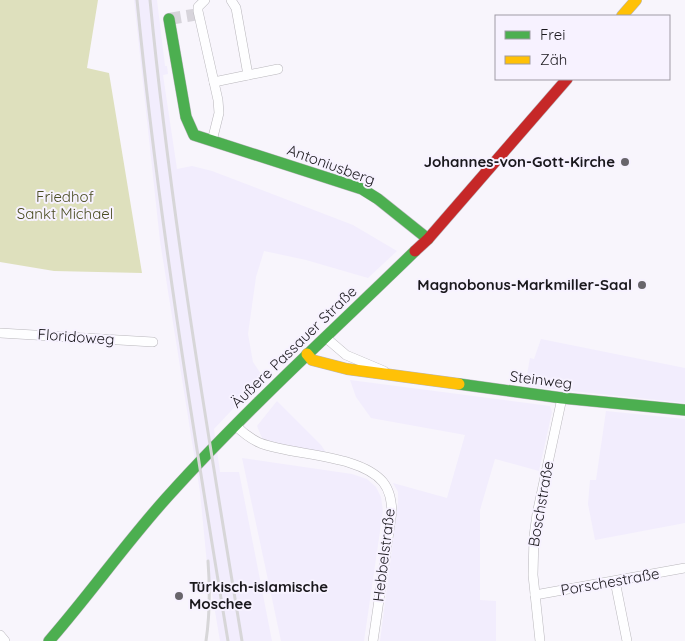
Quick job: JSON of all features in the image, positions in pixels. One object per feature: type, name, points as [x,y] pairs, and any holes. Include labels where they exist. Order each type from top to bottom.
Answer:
[{"type":"main road","points":[[623,15],[636,0]]},
{"type":"main road","name":"Antoniusberg","points":[[169,20],[190,130],[194,135],[362,189],[376,197],[422,232],[428,239]]},
{"type":"main road","name":"Äußere Passauer Straße","points":[[49,641],[169,496],[235,425],[428,239],[566,80]]},
{"type":"main road","name":"Steinweg","points":[[307,354],[312,360],[347,369],[562,398],[685,410]]},
{"type":"street","points":[[205,0],[198,7],[198,11],[219,113],[212,140]]},
{"type":"street","points":[[231,0],[236,8],[248,75]]},
{"type":"street","points":[[214,82],[278,69]]},
{"type":"street","name":"Floridoweg","points":[[0,333],[153,342]]},
{"type":"street","name":"Steinweg","points":[[325,337],[346,355],[394,374]]},
{"type":"street","name":"Boschstraße","points":[[540,641],[533,558],[536,522],[562,398]]},
{"type":"street","name":"Hebbelstraße","points":[[235,425],[259,442],[276,448],[359,466],[373,473],[383,483],[390,494],[392,511],[373,641]]},
{"type":"street","name":"Porschestraße","points":[[535,595],[685,568]]},
{"type":"street","points":[[615,581],[627,641]]},
{"type":"street","points":[[0,635],[5,641]]},
{"type":"shaded area","points":[[134,0],[157,0],[165,66],[167,66],[168,74],[163,75],[177,169],[192,166],[212,171],[353,225],[397,251],[368,278],[306,260],[264,251],[256,277],[248,334],[253,362],[263,377],[214,429],[220,472],[239,472],[272,641],[220,641],[207,564],[200,492],[160,241]]},
{"type":"shaded area","points":[[541,339],[685,368],[685,403],[525,386],[530,358],[534,359]]},
{"type":"shaded area","points":[[350,380],[550,406],[552,412],[539,471],[495,459],[480,510],[480,600],[496,601],[496,641],[380,641],[398,503],[398,492],[393,483],[447,498],[465,435],[371,418],[356,397]]},
{"type":"shaded area","points":[[277,401],[321,445],[327,454],[276,446],[262,438],[257,426]]},
{"type":"shaded area","points":[[606,411],[685,419],[685,523],[595,540],[588,504],[590,480],[596,480]]},
{"type":"shaded area","points":[[242,458],[352,474],[367,479],[376,487],[381,497],[383,511],[364,641],[281,641]]},
{"type":"green space","name":"Friedhof Sankt Michael","points":[[0,0],[98,0],[87,68],[109,73],[142,273],[54,271],[0,262]]},
{"type":"tunnel","points":[[169,19],[199,14]]},
{"type":"railway","points":[[137,0],[166,241],[189,401],[228,641]]},
{"type":"railway","points":[[150,0],[179,241],[242,641]]},
{"type":"railway","points":[[206,641],[209,601],[208,561]]},
{"type":"traffic: fast","points":[[169,19],[186,117],[194,135],[362,189],[378,199],[428,239]]},
{"type":"traffic: fast","points":[[49,641],[154,512],[199,462],[415,251]]},
{"type":"traffic: fast","points":[[459,384],[562,398],[685,410]]},
{"type":"traffic: slow","points":[[623,15],[636,0]]},
{"type":"traffic: slow","points":[[307,354],[312,360],[347,369],[459,384]]},
{"type":"traffic: jam","points":[[415,251],[428,239],[566,80]]},
{"type":"place","name":"Johannes-von-Gott-Kirche","points":[[625,162]]},
{"type":"place","name":"Magnobonus-Markmiller-Saal","points":[[642,285]]},
{"type":"place","name":"Türkisch-islamische Moschee","points":[[179,596]]}]
